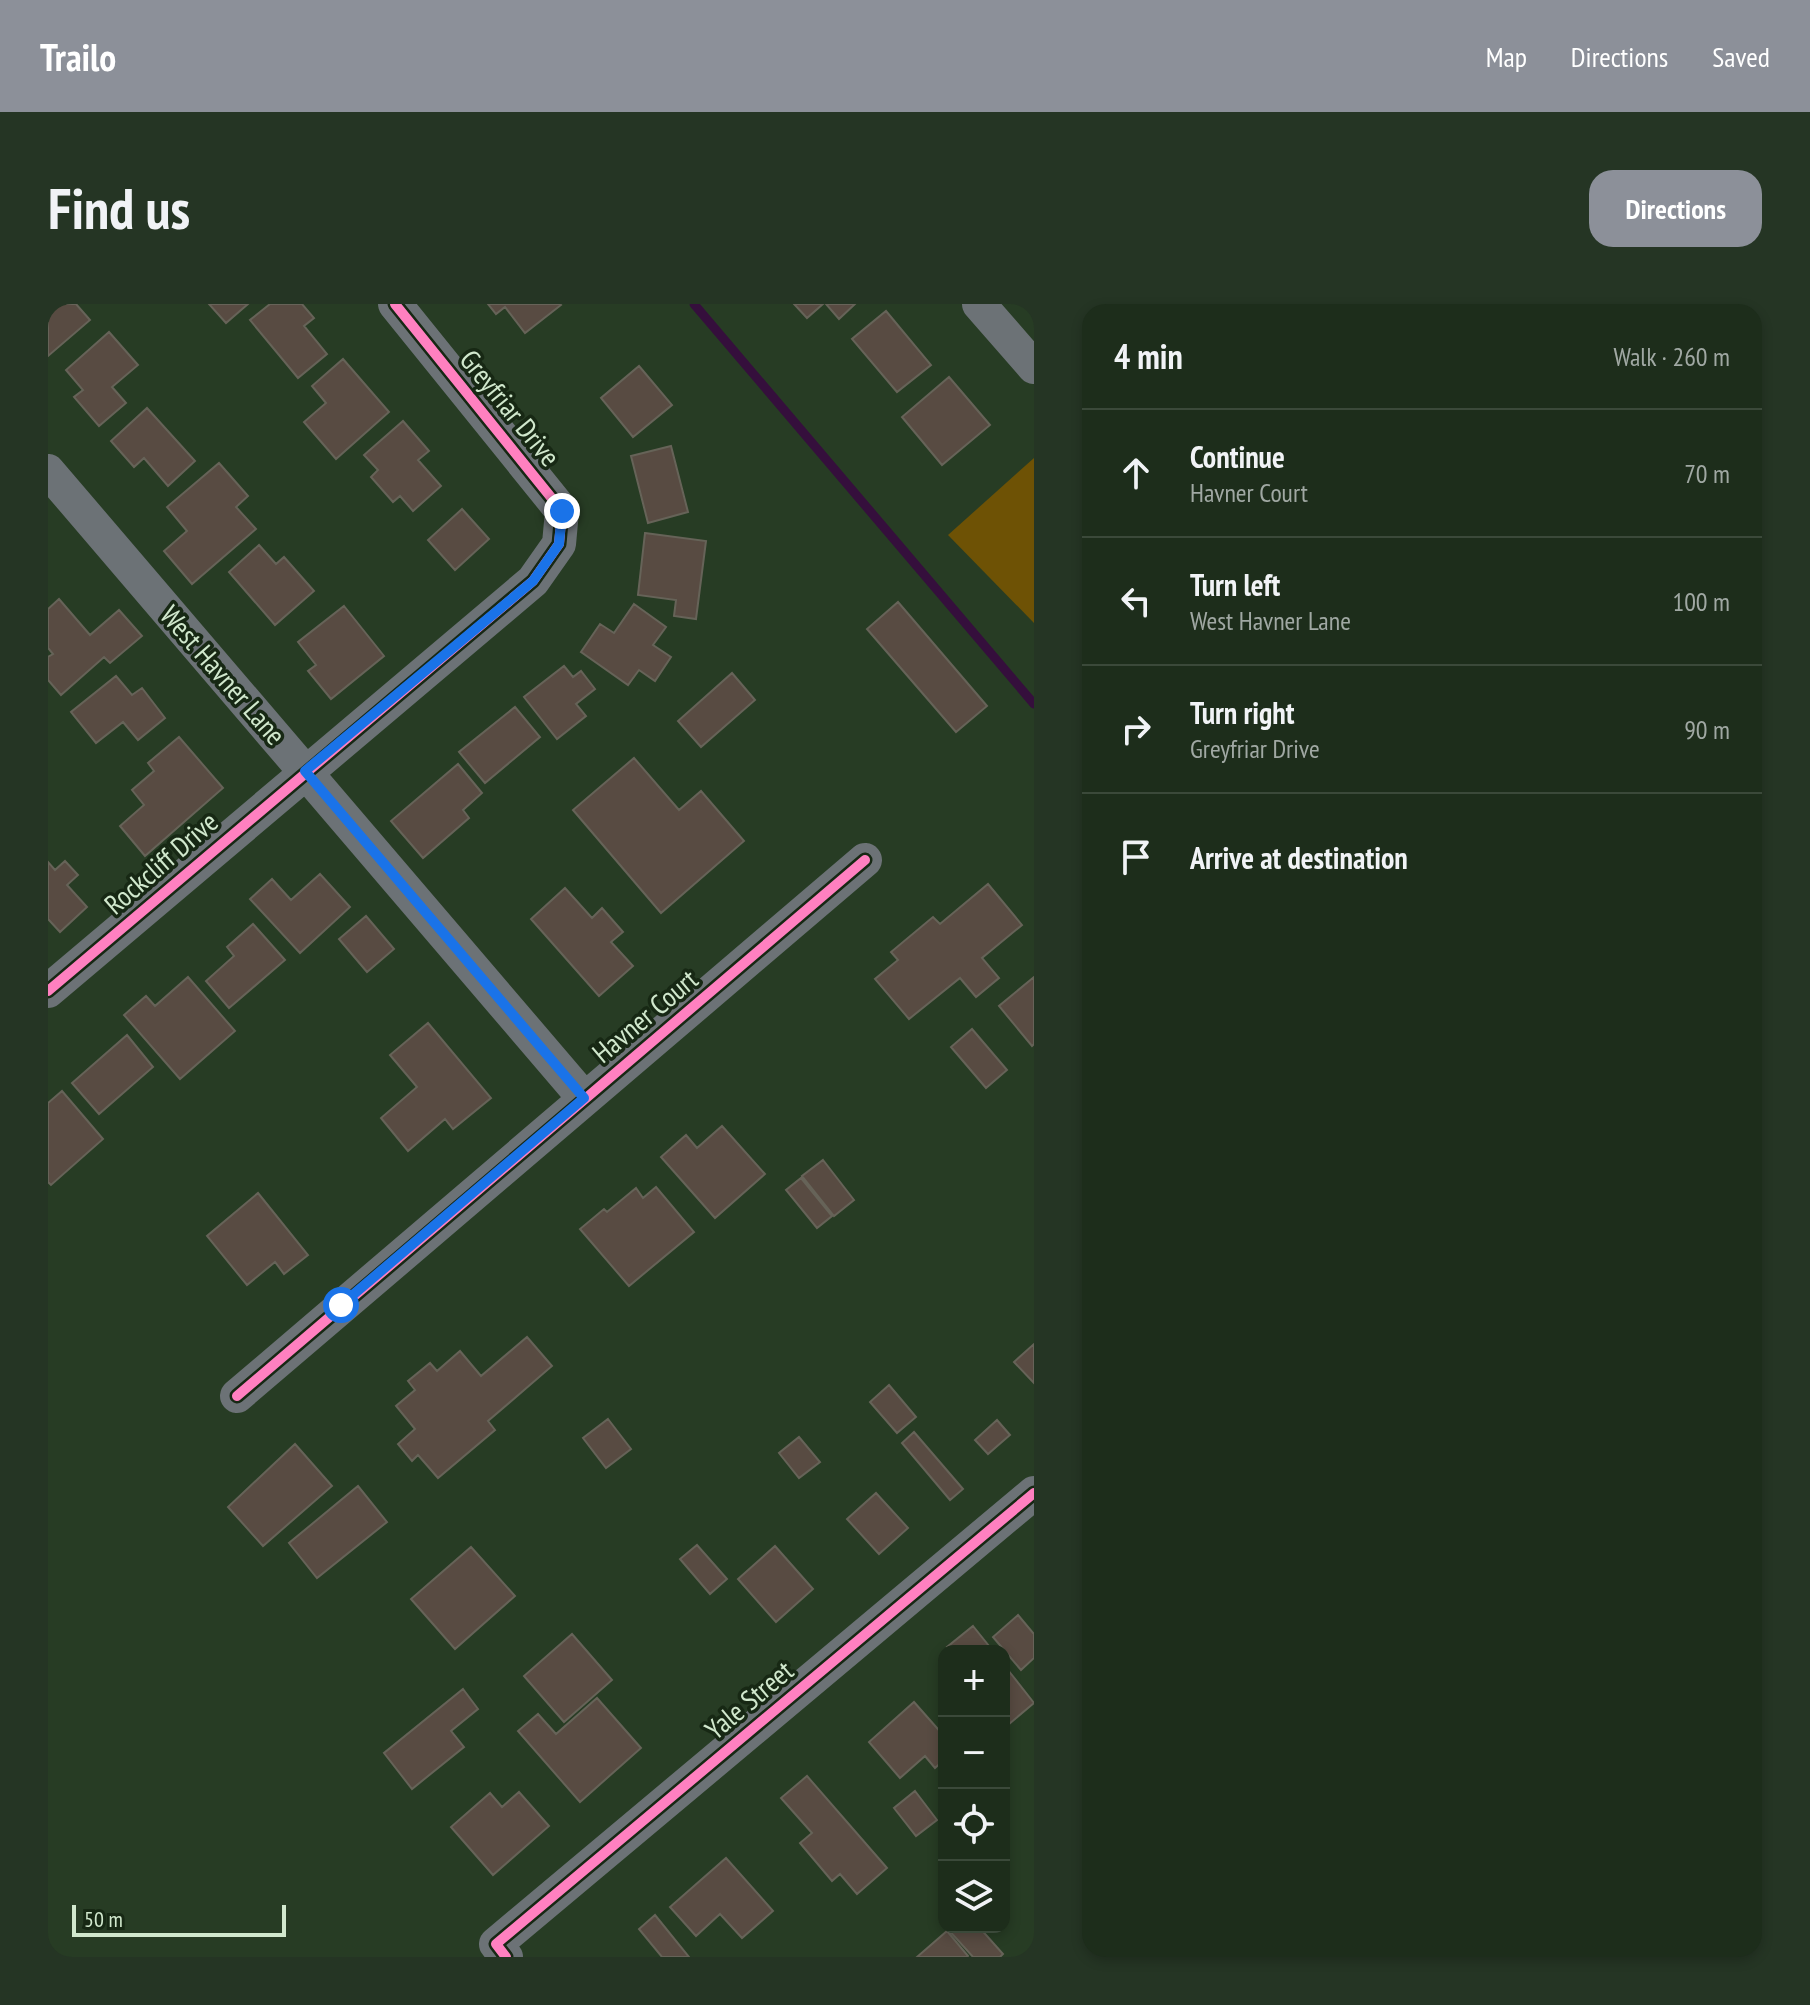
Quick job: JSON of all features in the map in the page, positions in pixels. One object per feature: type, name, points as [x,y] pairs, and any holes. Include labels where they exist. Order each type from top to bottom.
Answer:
[{"type":"street","name":"Greyfriar Drive","points":[[305,771],[533,581],[559,544],[562,511],[395,304]]},
{"type":"street","points":[[979,304],[1034,367]]},
{"type":"street","name":"West Havner Lane","points":[[48,471],[584,1098]]},
{"type":"street","name":"Rockcliff Drive","points":[[48,991],[305,771]]},
{"type":"street","name":"Havner Court","points":[[237,1396],[865,860]]},
{"type":"street","name":"Yale Street","points":[[501,1950],[1034,1493]]},
{"type":"shaded area","points":[[1034,458],[1034,623],[948,535]]},
{"type":"building","points":[[48,304],[76,304],[90,320],[48,356]]},
{"type":"building","points":[[209,304],[248,304],[226,323]]},
{"type":"building","points":[[270,304],[302,304],[314,318],[304,326],[327,354],[298,378],[250,320]]},
{"type":"building","points":[[488,304],[561,305],[525,333],[505,307],[496,314]]},
{"type":"building","points":[[794,304],[823,304],[807,318]]},
{"type":"building","points":[[826,304],[855,304],[839,319]]},
{"type":"building","points":[[886,311],[931,365],[897,392],[852,339]]},
{"type":"building","points":[[109,332],[138,365],[112,387],[126,403],[99,426],[74,397],[83,390],[66,370]]},
{"type":"building","points":[[343,359],[389,412],[336,459],[304,422],[326,403],[312,386]]},
{"type":"building","points":[[639,366],[672,405],[633,437],[601,398]]},
{"type":"building","points":[[949,377],[990,425],[942,465],[902,417]]},
{"type":"building","points":[[147,408],[195,461],[168,486],[144,458],[134,467],[111,441]]},
{"type":"building","points":[[403,421],[429,451],[418,460],[441,486],[413,511],[400,496],[393,502],[371,477],[378,470],[364,455]]},
{"type":"building","points":[[671,446],[688,512],[648,523],[631,456]]},
{"type":"building","points":[[219,463],[248,496],[236,507],[256,529],[192,584],[164,551],[187,531],[167,507]]},
{"type":"building","points":[[462,509],[489,539],[455,570],[428,540]]},
{"type":"building","points":[[645,533],[706,541],[696,619],[674,616],[676,600],[638,595]]},
{"type":"building","points":[[259,545],[276,564],[284,557],[314,591],[275,625],[229,572]]},
{"type":"building","points":[[59,599],[90,635],[119,610],[142,636],[110,663],[104,657],[61,695],[48,680],[48,657],[53,654],[48,648],[48,609]]},
{"type":"building","points":[[898,602],[987,706],[956,732],[867,629]]},
{"type":"building","points":[[634,604],[666,627],[653,645],[671,657],[655,681],[639,670],[628,685],[581,652],[600,624],[614,633]]},
{"type":"building","points":[[344,606],[384,656],[331,699],[308,671],[316,665],[298,642]]},
{"type":"building","points":[[564,666],[573,677],[581,671],[595,689],[576,704],[586,716],[557,739],[524,697]]},
{"type":"building","points":[[732,673],[755,700],[701,747],[678,721]]},
{"type":"building","points":[[116,676],[132,695],[142,688],[165,718],[138,740],[123,722],[96,743],[71,712]]},
{"type":"building","points":[[515,707],[540,737],[485,783],[459,752]]},
{"type":"building","points":[[179,737],[223,788],[145,856],[120,826],[144,805],[132,790],[154,771],[148,763]]},
{"type":"building","points":[[634,758],[679,810],[701,791],[744,841],[661,913],[573,810]]},
{"type":"building","points":[[458,764],[482,793],[463,810],[469,818],[423,858],[391,821]]},
{"type":"building","points":[[65,861],[78,875],[67,885],[87,907],[60,932],[48,919],[48,862],[55,870]]},
{"type":"building","points":[[320,874],[350,907],[300,953],[250,899],[272,879],[291,900]]},
{"type":"building","points":[[988,884],[1022,925],[982,958],[999,978],[976,997],[960,978],[909,1019],[875,979],[898,960],[891,952],[933,917],[940,924]]},
{"type":"building","points":[[565,888],[592,918],[602,908],[623,932],[611,942],[633,966],[599,996],[531,919]]},
{"type":"building","points":[[366,916],[394,949],[367,972],[339,939]]},
{"type":"building","points":[[253,924],[285,960],[229,1008],[206,981],[234,956],[227,947]]},
{"type":"building","points":[[188,977],[235,1031],[180,1079],[124,1015],[146,996],[155,1006]]},
{"type":"building","points":[[1034,977],[1034,1044],[1032,1046],[999,1006]]},
{"type":"building","points":[[428,1023],[491,1098],[453,1129],[445,1119],[408,1151],[381,1118],[417,1087],[390,1055]]},
{"type":"building","points":[[972,1029],[1007,1070],[986,1088],[951,1047]]},
{"type":"building","points":[[127,1035],[153,1067],[99,1114],[72,1083]]},
{"type":"building","points":[[62,1091],[103,1139],[51,1185],[48,1182],[48,1103]]},
{"type":"building","points":[[722,1126],[765,1174],[715,1218],[661,1157],[686,1135],[697,1148]]},
{"type":"building","points":[[823,1160],[854,1200],[834,1216],[802,1176]]},
{"type":"building","points":[[801,1178],[832,1216],[817,1228],[786,1190]]},
{"type":"building","points":[[656,1187],[694,1232],[629,1286],[580,1229],[636,1188],[643,1198]]},
{"type":"building","points":[[258,1193],[308,1255],[284,1274],[275,1262],[247,1285],[207,1236]]},
{"type":"building","points":[[527,1337],[552,1366],[488,1421],[495,1430],[438,1478],[418,1455],[412,1461],[398,1444],[415,1429],[396,1406],[415,1390],[408,1381],[430,1363],[437,1371],[460,1351],[481,1376]]},
{"type":"building","points":[[1034,1344],[1034,1383],[1014,1362]]},
{"type":"building","points":[[889,1385],[916,1417],[897,1433],[870,1402]]},
{"type":"building","points":[[608,1419],[631,1449],[606,1468],[583,1438]]},
{"type":"building","points":[[997,1420],[1010,1435],[988,1454],[975,1440]]},
{"type":"building","points":[[914,1432],[963,1489],[950,1500],[902,1443]]},
{"type":"building","points":[[799,1437],[820,1462],[799,1478],[779,1453]]},
{"type":"building","points":[[295,1444],[332,1486],[263,1546],[228,1507]]},
{"type":"building","points":[[358,1486],[387,1522],[317,1578],[289,1543]]},
{"type":"building","points":[[876,1493],[908,1528],[879,1554],[847,1519]]},
{"type":"building","points":[[697,1545],[727,1579],[710,1594],[680,1559]]},
{"type":"building","points":[[775,1546],[813,1589],[776,1622],[738,1579]]},
{"type":"building","points":[[471,1547],[515,1596],[455,1649],[411,1599]]},
{"type":"building","points":[[1018,1615],[1034,1634],[1034,1658],[1021,1670],[1010,1657],[1010,1645],[1000,1645],[993,1637]]},
{"type":"building","points":[[973,1626],[988,1645],[949,1645]]},
{"type":"building","points":[[572,1634],[612,1680],[564,1722],[524,1676]]},
{"type":"building","points":[[1010,1673],[1034,1703],[1010,1723]]},
{"type":"building","points":[[463,1689],[478,1709],[451,1731],[464,1747],[412,1789],[384,1753]]},
{"type":"building","points":[[597,1698],[641,1748],[580,1802],[518,1731],[538,1714],[556,1734]]},
{"type":"building","points":[[914,1702],[938,1729],[938,1765],[935,1768],[925,1756],[900,1778],[869,1742]]},
{"type":"building","points":[[807,1776],[887,1868],[857,1894],[840,1874],[832,1881],[800,1843],[812,1833],[781,1798]]},
{"type":"building","points":[[915,1791],[937,1820],[916,1836],[894,1808]]},
{"type":"building","points":[[519,1792],[549,1826],[493,1875],[451,1827],[490,1793],[502,1807]]},
{"type":"building","points":[[726,1858],[773,1911],[742,1938],[720,1914],[696,1936],[670,1907]]},
{"type":"building","points":[[655,1915],[689,1957],[662,1957],[639,1929]]},
{"type":"building","points":[[945,1933],[949,1933],[968,1956],[967,1957],[917,1957]]},
{"type":"building","points":[[951,1933],[984,1933],[1003,1954],[1000,1957],[973,1957]]},
{"type":"waterway","points":[[694,304],[1034,704]]},
{"type":"cycle path","points":[[48,991],[533,581],[559,544],[562,511],[395,304]]},
{"type":"cycle path","points":[[237,1396],[865,860]]},
{"type":"cycle path","points":[[506,1957],[496,1944],[1034,1493]]},
{"type":"route","points":[[341,1305],[584,1098],[305,771],[533,581],[559,544],[562,511]]}]
